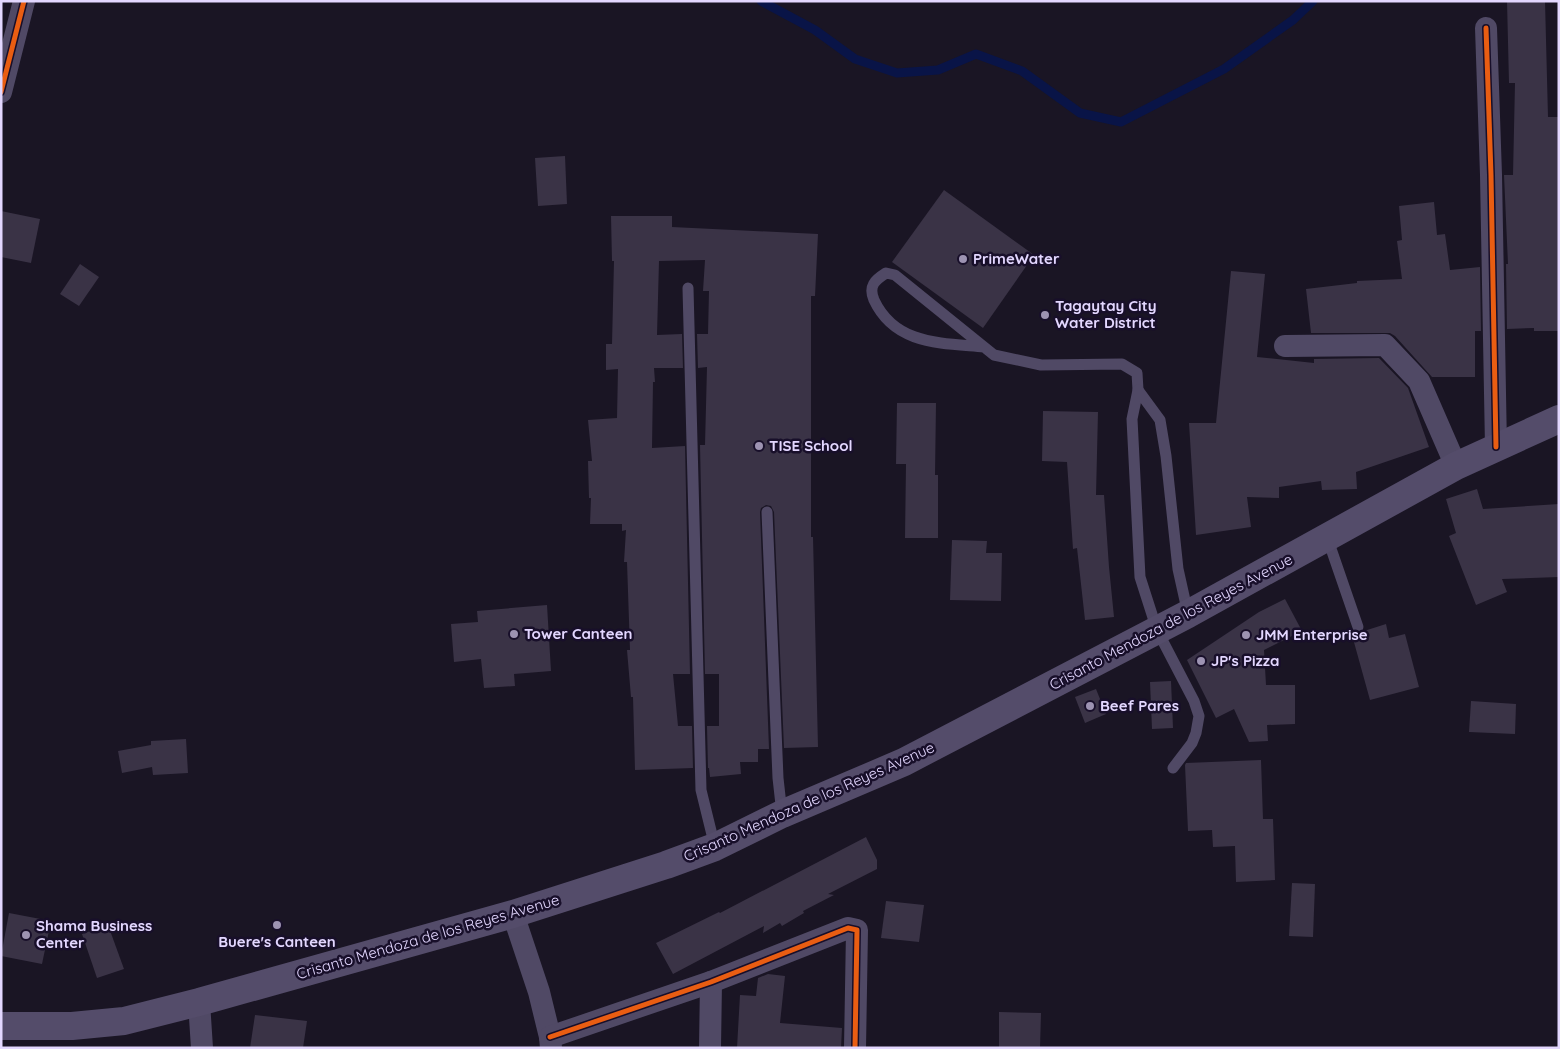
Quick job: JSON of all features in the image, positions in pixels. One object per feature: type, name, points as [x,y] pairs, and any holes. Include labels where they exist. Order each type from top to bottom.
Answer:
[{"type":"main road","name":"Crisanto Mendoza de los Reyes Avenue","points":[[1,1026],[72,1026],[124,1021],[199,1002],[513,914],[666,865],[715,847],[782,814],[904,762],[1188,614],[1456,466],[1559,419]]},
{"type":"street","points":[[1,92],[24,1]]},
{"type":"street","points":[[1486,28],[1496,447]]},
{"type":"street","points":[[1285,346],[1386,345],[1419,381],[1456,466]]},
{"type":"street","points":[[513,914],[539,992],[550,1042],[848,928],[857,930],[855,1048]]},
{"type":"street","points":[[710,1048],[711,982]]},
{"type":"street","points":[[199,1002],[202,1048]]},
{"type":"lane","points":[[984,347],[926,342],[902,333],[880,314],[872,296],[875,280],[886,273],[895,275],[994,355],[1041,365],[1122,364],[1137,373],[1138,390],[1132,419],[1140,577],[1157,630],[1194,701],[1199,716],[1192,743],[1174,768]]},
{"type":"lane","points":[[688,288],[701,790],[715,847]]},
{"type":"lane","points":[[1138,390],[1160,420],[1166,456],[1178,569],[1188,614]]},
{"type":"lane","points":[[767,512],[778,778],[782,814]]},
{"type":"lane","points":[[1327,537],[1358,627]]},
{"type":"building","points":[[1507,1],[1545,1],[1548,117],[1559,117],[1559,331],[1534,331],[1534,328],[1507,329],[1506,264],[1508,264],[1504,175],[1513,175],[1515,83],[1509,83]]},
{"type":"building","points":[[565,156],[567,204],[538,206],[535,158]]},
{"type":"building","name":"PrimeWater","points":[[944,190],[1034,255],[983,328],[892,262]]},
{"type":"building","points":[[1434,202],[1437,235],[1445,234],[1450,270],[1480,267],[1481,331],[1475,331],[1475,377],[1432,377],[1395,336],[1390,333],[1311,333],[1306,289],[1357,283],[1357,281],[1402,279],[1397,241],[1402,240],[1399,206]]},
{"type":"building","points":[[1,211],[40,219],[31,263],[1,257]]},
{"type":"building","points":[[611,216],[672,216],[672,227],[818,234],[815,296],[811,296],[811,537],[813,537],[818,747],[784,748],[774,512],[771,506],[766,505],[761,508],[760,512],[769,749],[758,749],[758,762],[740,762],[741,774],[710,777],[708,768],[707,726],[719,726],[719,674],[705,674],[700,445],[705,445],[707,367],[698,368],[697,334],[708,334],[709,291],[703,291],[705,260],[659,261],[657,335],[682,334],[683,368],[654,368],[655,382],[653,382],[652,448],[685,446],[690,674],[673,674],[678,726],[692,726],[693,768],[635,770],[633,697],[631,697],[627,650],[630,650],[627,562],[624,562],[626,530],[622,531],[622,524],[590,524],[591,498],[589,498],[588,461],[592,461],[588,420],[617,418],[618,369],[606,370],[606,344],[612,344],[614,261],[612,261]]},
{"type":"building","points":[[80,264],[99,277],[79,306],[60,294]]},
{"type":"building","points":[[1231,271],[1265,274],[1257,357],[1314,363],[1314,359],[1379,358],[1408,388],[1429,447],[1356,472],[1357,489],[1322,490],[1321,481],[1279,487],[1279,498],[1247,497],[1251,527],[1196,535],[1189,423],[1216,423]]},
{"type":"building","points":[[897,403],[936,403],[935,475],[938,475],[938,538],[905,538],[906,464],[896,464]]},
{"type":"building","points":[[1043,411],[1098,412],[1096,495],[1104,495],[1114,617],[1085,620],[1077,548],[1073,549],[1067,462],[1042,461]]},
{"type":"building","points":[[1477,489],[1483,509],[1559,504],[1559,577],[1502,579],[1507,592],[1476,605],[1449,536],[1456,533],[1446,499]]},
{"type":"building","points":[[952,540],[987,541],[986,553],[1002,553],[1001,601],[950,600]]},
{"type":"building","points":[[1285,599],[1302,631],[1264,650],[1266,685],[1295,685],[1295,724],[1267,725],[1268,741],[1249,742],[1234,709],[1216,718],[1187,660],[1259,612]]},
{"type":"building","name":"Tower Canteen","points":[[547,605],[551,671],[514,674],[515,686],[484,688],[481,659],[454,662],[451,624],[478,622],[477,611]]},
{"type":"building","points":[[1386,624],[1389,638],[1405,634],[1419,687],[1370,700],[1352,635],[1360,634]]},
{"type":"building","points":[[1171,681],[1173,728],[1152,729],[1150,682]]},
{"type":"building","name":"Beef Pares","points":[[1096,689],[1106,714],[1085,723],[1075,697]]},
{"type":"building","points":[[1471,701],[1516,704],[1515,734],[1469,732]]},
{"type":"building","points":[[186,739],[188,773],[153,775],[152,767],[122,773],[118,751],[151,745],[151,741]]},
{"type":"building","points":[[1261,760],[1263,819],[1273,819],[1275,880],[1236,882],[1235,846],[1213,847],[1212,830],[1188,831],[1185,765],[1186,763]]},
{"type":"building","points":[[866,837],[877,860],[877,869],[828,894],[834,895],[803,911],[804,913],[782,926],[780,923],[763,933],[764,926],[673,974],[656,943],[720,913]]},
{"type":"building","points":[[1292,883],[1315,884],[1313,937],[1289,936]]},
{"type":"building","points":[[886,901],[924,905],[919,942],[881,938]]},
{"type":"building","name":"Shama Business Center","points":[[9,913],[51,921],[42,964],[1,956]]},
{"type":"building","points":[[108,925],[124,969],[97,978],[82,934]]},
{"type":"building","points":[[768,974],[785,976],[780,1023],[842,1028],[841,1048],[737,1048],[740,995],[756,996],[758,978]]},
{"type":"building","points":[[999,1012],[1041,1013],[1040,1048],[999,1048]]},
{"type":"building","points":[[255,1015],[307,1021],[303,1048],[250,1048]]},
{"type":"waterway","points":[[761,1],[815,30],[855,59],[897,73],[938,70],[976,54],[1022,71],[1080,113],[1121,122],[1224,69],[1293,20],[1313,1]]},
{"type":"cycle path","points":[[1,92],[24,1]]},
{"type":"cycle path","points":[[1486,28],[1496,447]]},
{"type":"cycle path","points":[[550,1037],[711,982],[848,928],[857,930],[855,1048]]},
{"type":"place","name":"PrimeWater","points":[[963,259]]},
{"type":"place","name":"Tagaytay City Water District","points":[[1045,315]]},
{"type":"place","name":"TISE School","points":[[759,446]]},
{"type":"place","name":"Tower Canteen","points":[[514,634]]},
{"type":"place","name":"JMM Enterprise","points":[[1246,635]]},
{"type":"place","name":"JP's Pizza","points":[[1201,661]]},
{"type":"place","name":"Beef Pares","points":[[1090,706]]},
{"type":"place","name":"Buere's Canteen","points":[[277,925]]},
{"type":"place","name":"Shama Business Center","points":[[26,935]]}]
